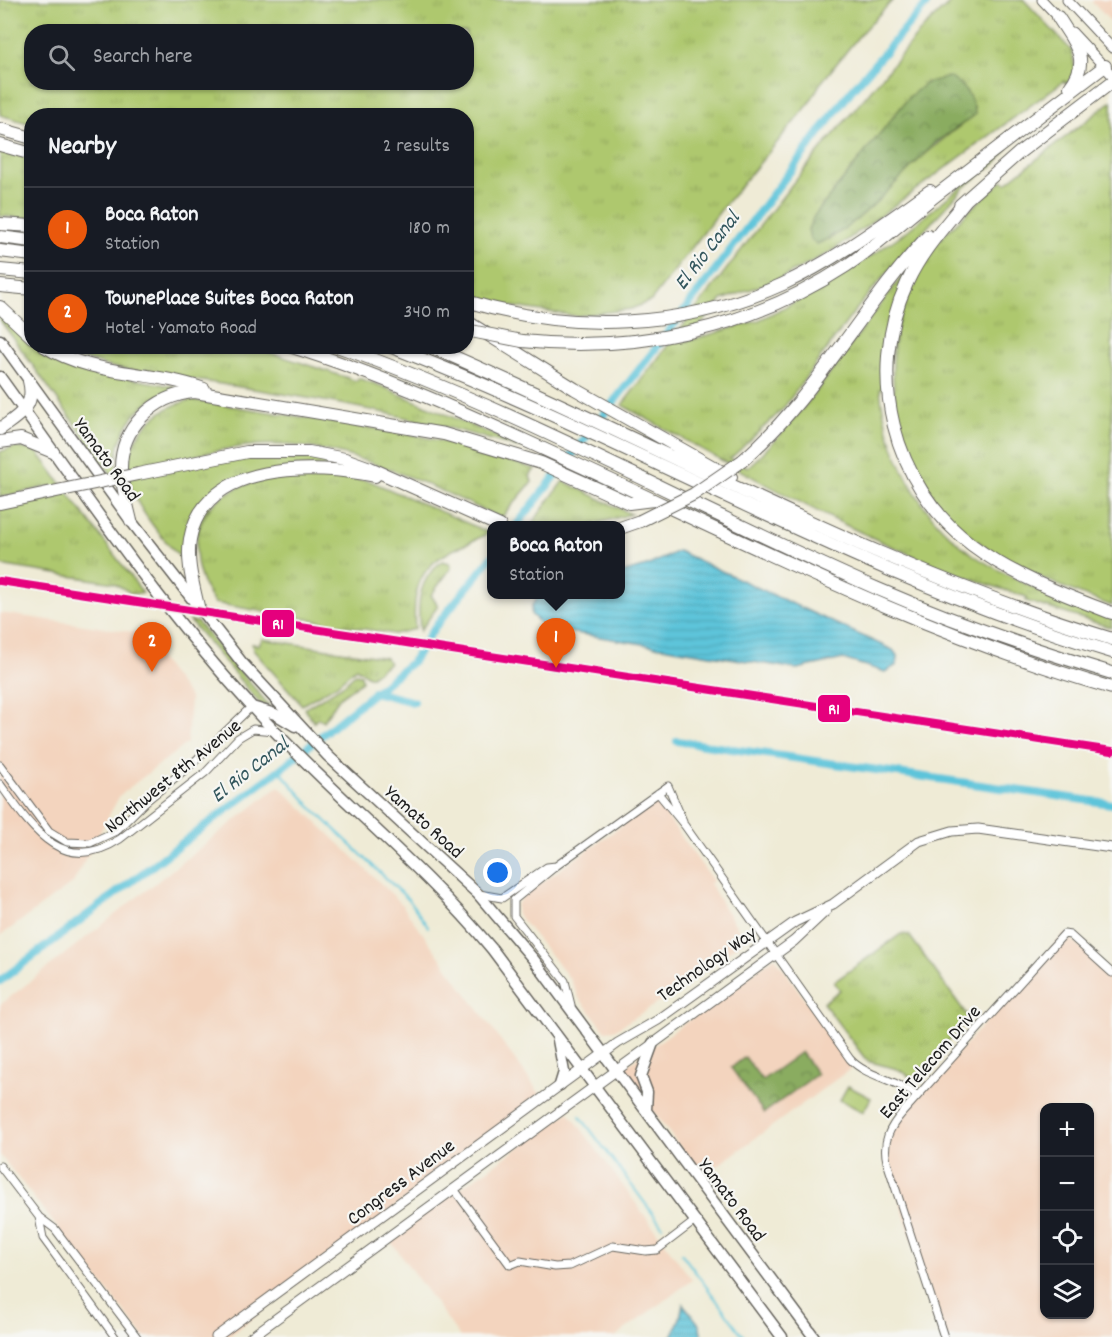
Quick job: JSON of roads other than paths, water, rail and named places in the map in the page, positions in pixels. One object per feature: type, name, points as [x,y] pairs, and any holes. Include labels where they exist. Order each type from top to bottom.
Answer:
[{"type":"highway","points":[[1058,17],[1078,50],[1081,62],[1078,76],[1060,100]]},
{"type":"highway","points":[[474,332],[522,341],[583,345],[632,343],[699,331],[769,308],[844,267],[1060,100],[1110,67]]},
{"type":"highway","points":[[625,526],[694,494],[742,461],[789,415],[898,270],[938,226],[1020,152],[1112,82]]},
{"type":"highway","points":[[0,129],[24,136]]},
{"type":"highway","points":[[474,303],[509,313],[562,321],[611,323],[649,320],[715,308],[777,286],[819,264],[917,199],[984,150],[1015,134]]},
{"type":"highway","points":[[0,145],[24,152]]},
{"type":"highway","points":[[965,201],[920,259],[903,292],[894,317],[888,357],[888,388],[899,446],[928,500],[951,527],[972,545],[1020,574],[1112,613]]},
{"type":"highway","points":[[0,224],[24,226]]},
{"type":"highway","points":[[0,237],[24,240]]},
{"type":"highway","points":[[0,251],[24,254]]},
{"type":"highway","points":[[0,270],[24,272]]},
{"type":"highway","points":[[0,286],[24,289]]},
{"type":"highway","points":[[0,307],[24,330]]},
{"type":"highway","points":[[474,326],[591,398],[704,460],[788,512]]},
{"type":"highway","points":[[59,354],[74,362],[96,368],[188,383],[220,395]]},
{"type":"highway","points":[[311,354],[418,393],[903,615],[1002,653],[1112,688]]},
{"type":"highway","points":[[358,354],[412,374],[904,600],[1037,650],[1112,673]]},
{"type":"highway","points":[[409,354],[574,419]]},
{"type":"highway","points":[[445,354],[899,576],[1024,623],[1112,652]]},
{"type":"highway","points":[[0,429],[24,411],[32,397],[29,381]]},
{"type":"highway","points":[[131,521],[121,465],[126,441],[136,423],[155,405],[175,396],[195,392],[417,428],[472,441],[541,463],[629,504],[653,500]]},
{"type":"highway","points":[[613,437],[972,592],[1112,639]]},
{"type":"highway","points":[[0,442],[21,439],[53,452]]},
{"type":"highway","points":[[0,502],[233,454],[282,450],[345,459],[382,473],[386,477]]},
{"type":"highway","points":[[199,611],[190,568],[190,540],[199,514],[219,492],[247,479],[297,470],[327,469],[386,477],[488,521]]},
{"type":"main road","points":[[1042,0],[1110,67]]},
{"type":"main road","points":[[1067,0],[1112,48]]},
{"type":"main road","name":"Yamato Road","points":[[0,340],[199,611],[328,756],[478,894],[534,960],[814,1337]]},
{"type":"main road","name":"Yamato Road","points":[[0,377],[168,606],[251,707],[315,774],[462,915],[505,966],[782,1337]]},
{"type":"main road","points":[[251,707],[275,714],[306,732]]},
{"type":"main road","name":"Technology Way","points":[[616,1069],[776,954],[810,928],[831,905],[919,841],[952,831],[986,830],[1112,848]]},
{"type":"main road","name":"Technology Way","points":[[604,1053],[664,1015],[802,918],[831,905]]},
{"type":"main road","points":[[558,1036],[564,1072],[560,1085]]},
{"type":"main road","points":[[646,1110],[647,1092],[641,1076],[653,1043]]},
{"type":"main road","name":"Congress Avenue","points":[[216,1337],[604,1053]]},
{"type":"main road","name":"Congress Avenue","points":[[251,1337],[616,1069]]},
{"type":"street","name":"Northwest 8th Avenue","points":[[0,765],[49,831],[67,842],[90,843],[116,831],[145,802],[192,764],[251,707]]},
{"type":"street","name":"Northwest 8th Avenue","points":[[0,784],[32,827],[48,842],[66,850],[92,852],[107,848],[120,839],[206,772],[231,744],[247,732],[253,729],[274,731]]},
{"type":"street","points":[[572,1010],[565,981],[512,910],[516,898],[556,866],[668,786],[685,826]]},
{"type":"street","points":[[658,793],[685,826],[853,1062],[863,1070],[902,1084],[917,1096]]},
{"type":"street","points":[[478,894],[502,898],[547,867],[556,866]]},
{"type":"street","name":"East Telecom Drive","points":[[944,1337],[886,1152],[886,1141],[891,1128],[917,1096],[1066,933],[1112,973]]},
{"type":"street","points":[[0,1166],[39,1217],[55,1229],[136,1337]]},
{"type":"street","points":[[454,1189],[510,1265],[520,1261],[555,1267],[570,1266],[613,1246],[646,1251],[657,1250],[695,1221]]},
{"type":"street","points":[[39,1217],[43,1238],[115,1337]]},
{"type":"water","points":[[678,551],[893,650],[898,657],[897,665],[885,672],[843,659],[797,669],[545,628],[531,614],[532,605],[537,599],[625,599],[625,572],[647,566]]},
{"type":"water","points":[[683,1304],[699,1324],[702,1337],[672,1337]]},
{"type":"waterway","name":"El Rio Canal","points":[[520,521],[653,352],[851,91],[930,0]]},
{"type":"waterway","name":"El Rio Canal","points":[[0,981],[279,770],[413,661],[434,628],[487,563]]},
{"type":"waterway","points":[[374,692],[414,702]]},
{"type":"waterway","points":[[677,741],[1112,804]]},
{"type":"waterway","points":[[279,770],[312,808],[409,900],[428,927]]},
{"type":"waterway","points":[[580,1116],[662,1226]]},
{"type":"waterway","points":[[682,1254],[744,1337]]},
{"type":"place","name":"Boca Raton","points":[[556,668]]},
{"type":"place","name":"TownePlace Suites Boca Raton","points":[[152,672]]}]
